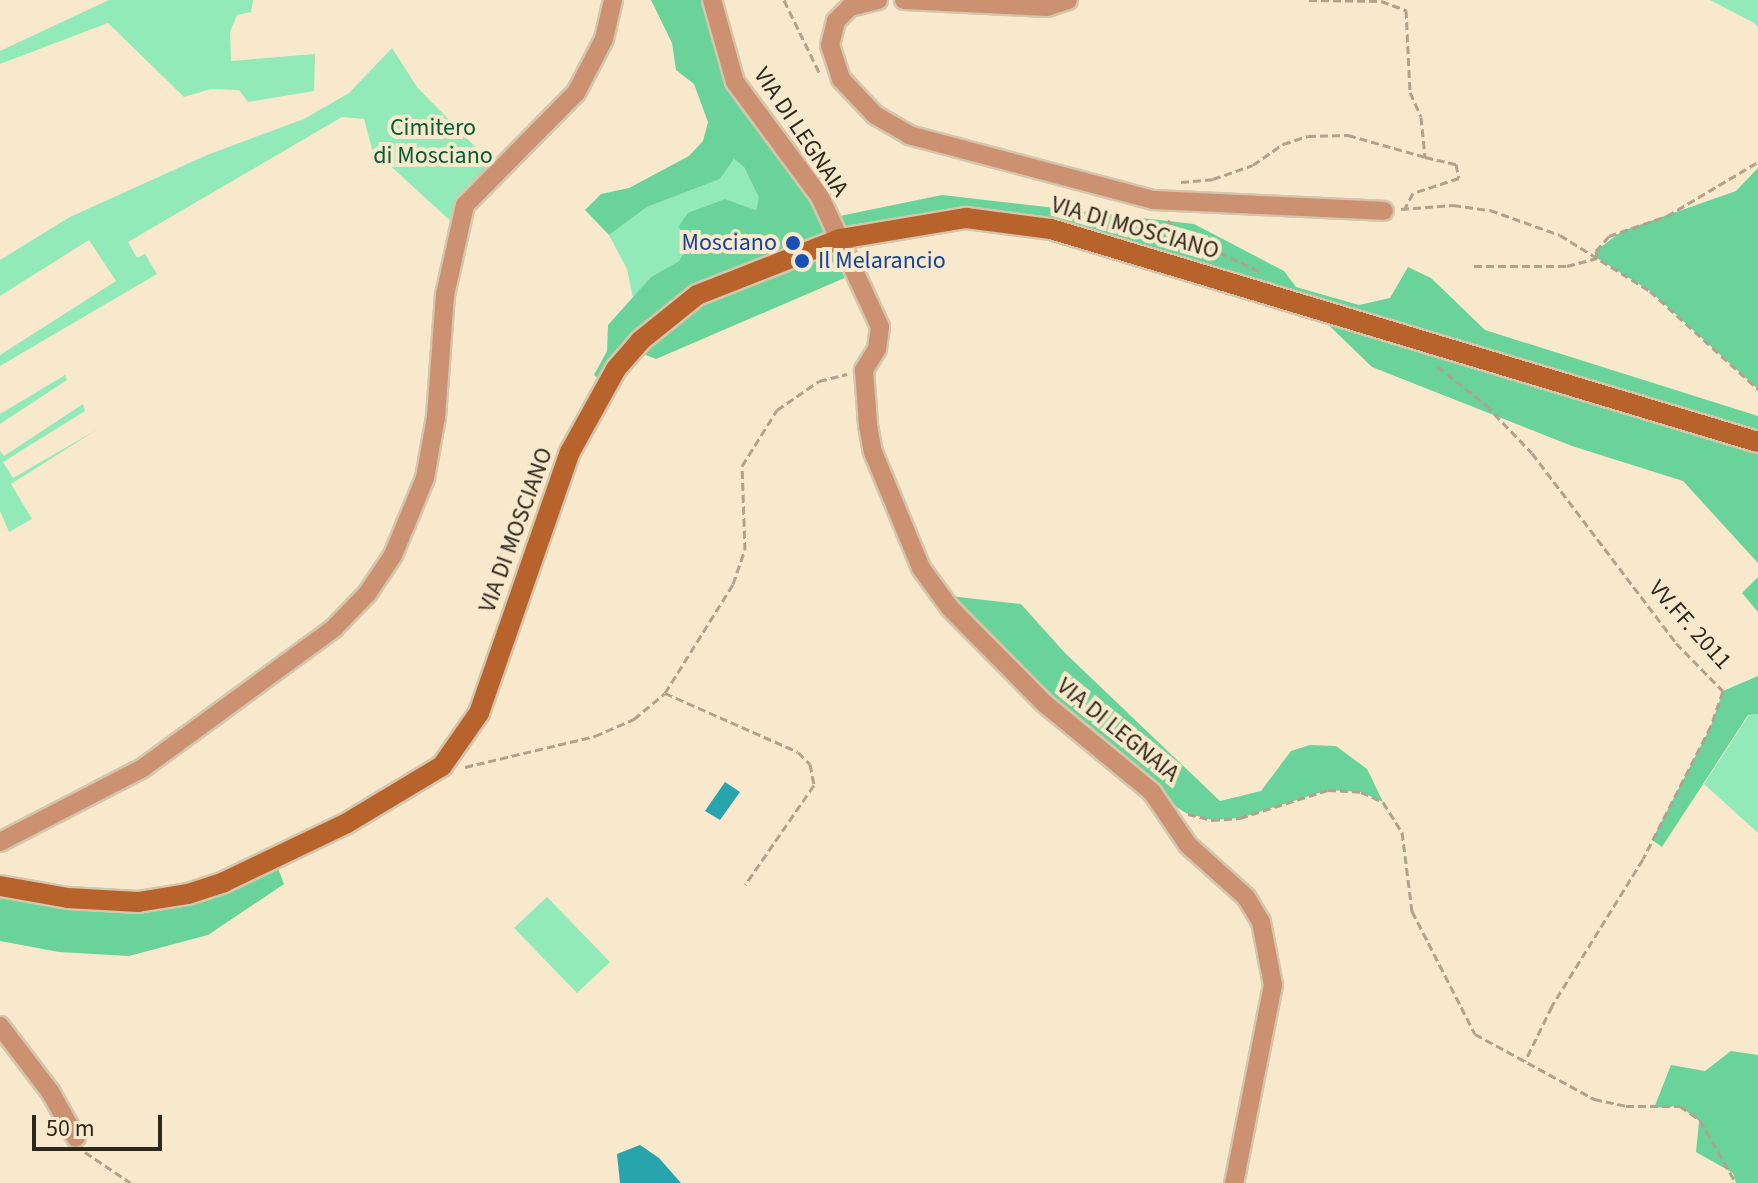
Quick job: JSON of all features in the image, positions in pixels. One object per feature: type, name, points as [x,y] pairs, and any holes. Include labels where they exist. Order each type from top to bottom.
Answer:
[{"type":"main road","name":"VIA DI MOSCIANO","points":[[0,886],[138,902],[188,894],[224,882],[347,823],[442,766],[479,713],[570,452],[616,369],[640,341],[697,295],[840,239],[966,218],[1051,229],[1413,342],[1758,442]]},
{"type":"street","points":[[0,842],[143,768],[334,628],[367,594],[393,555],[425,478],[436,417],[445,295],[465,205],[576,93],[604,39],[613,0]]},
{"type":"street","name":"VIA DI LEGNAIA","points":[[712,0],[735,82],[820,197],[880,327],[877,349],[864,370],[873,452],[921,568],[950,608],[1044,703],[1152,792],[1188,845],[1246,897],[1261,922],[1273,985],[1234,1183]]},
{"type":"street","name":"VIA DI MOSCIANO","points":[[878,0],[850,7],[836,21],[830,45],[841,79],[875,115],[909,135],[1153,200],[1384,211]]},
{"type":"street","points":[[904,0],[1035,7],[1068,0]]},
{"type":"street","points":[[0,1026],[51,1093],[76,1138]]},
{"type":"path","points":[[1309,0],[1403,6],[1410,92],[1421,117],[1425,157]]},
{"type":"path","points":[[1265,273],[1176,232],[1153,200],[1171,183],[1213,179],[1308,136],[1348,135],[1456,164],[1459,178],[1413,193],[1405,208]]},
{"type":"path","points":[[1597,258],[1596,251],[1609,236],[1667,216],[1758,162]]},
{"type":"path","points":[[1384,211],[1453,205],[1490,210],[1560,235],[1650,291],[1758,389]]},
{"type":"path","points":[[1474,266],[1567,266],[1597,258]]},
{"type":"path","name":"VV.FF. 2011","points":[[1413,342],[1532,453],[1676,643],[1723,691],[1711,726],[1643,859],[1552,1006],[1525,1061]]},
{"type":"path","points":[[442,766],[514,759],[595,736],[634,719],[665,693],[733,584],[745,550],[739,481],[760,435],[777,410],[819,381],[864,370]]},
{"type":"path","points":[[665,693],[798,752],[810,764],[814,785],[745,885]]},
{"type":"path","name":"VIA DI LEGNAIA","points":[[1186,813],[1212,820],[1240,818],[1328,790],[1361,792],[1383,802],[1402,832],[1412,911],[1475,1034],[1594,1099],[1626,1106],[1680,1106],[1700,1120],[1736,1183]]},
{"type":"path","points":[[76,1138],[87,1157],[131,1183]]},
{"type":"green space","points":[[109,0],[253,0],[251,12],[237,15],[230,32],[231,61],[315,54],[314,91],[248,102],[239,90],[211,89],[184,97],[108,23],[0,64],[0,51]]},
{"type":"green space","points":[[651,0],[712,0],[735,82],[830,218],[942,195],[1194,224],[1284,271],[1296,287],[1359,305],[1390,298],[1408,267],[1431,278],[1485,330],[1758,416],[1758,563],[1683,481],[1572,446],[1372,367],[1313,310],[1129,249],[966,218],[841,239],[856,273],[656,359],[633,350],[607,385],[594,375],[607,351],[608,325],[651,277],[679,261],[687,248],[679,226],[688,213],[725,199],[756,210],[759,198],[744,167],[734,159],[720,179],[647,207],[609,235],[585,210],[601,194],[629,188],[689,156],[703,141],[708,122],[694,84],[676,70],[672,43]]},
{"type":"green space","points":[[1710,0],[1758,0],[1758,27],[1754,23]]},
{"type":"green space","name":"Cimitero di Mosciano","points":[[392,48],[417,87],[493,165],[455,202],[456,226],[372,149],[364,119],[342,117],[128,242],[137,258],[145,254],[157,274],[0,366],[0,355],[116,281],[89,240],[0,296],[0,260],[70,217],[207,155],[304,119],[349,93]]},
{"type":"green space","points":[[734,159],[744,167],[759,198],[756,210],[725,199],[679,261],[651,277],[633,298],[627,269],[609,235],[647,207],[720,179]]},
{"type":"green space","points":[[1758,168],[1758,389],[1650,291],[1597,258],[1596,251],[1622,231],[1736,191]]},
{"type":"green space","points":[[65,375],[67,380],[0,424],[0,414]]},
{"type":"green space","points":[[83,404],[85,411],[3,462],[13,478],[98,429],[11,484],[32,519],[9,532],[0,511],[0,451],[4,456]]},
{"type":"green space","points":[[1758,577],[1758,612],[1742,593]]},
{"type":"green space","points":[[941,595],[1021,604],[1064,652],[1220,801],[1261,791],[1291,751],[1310,745],[1336,746],[1367,769],[1383,802],[1361,792],[1328,790],[1240,818],[1212,820],[1186,813],[1152,792]]},
{"type":"green space","points":[[1758,676],[1758,714],[1748,715],[1662,847],[1652,840],[1711,726],[1723,691]]},
{"type":"green space","points":[[1758,714],[1758,833],[1704,784],[1749,715]]},
{"type":"green space","points":[[274,858],[284,884],[208,935],[129,956],[59,952],[0,941],[0,886],[138,902]]},
{"type":"green space","points":[[547,897],[610,962],[577,993],[514,928]]},
{"type":"green space","points":[[1731,1051],[1758,1055],[1758,1183],[1736,1183],[1733,1173],[1696,1152],[1699,1121],[1680,1106],[1654,1108],[1671,1065],[1705,1071]]},
{"type":"water","points":[[725,782],[740,792],[720,820],[705,811]]},
{"type":"water","points":[[640,1145],[659,1158],[681,1183],[620,1183],[617,1154]]},
{"type":"place","name":"Mosciano","points":[[793,243]]},
{"type":"place","name":"Il Melarancio","points":[[802,261]]}]
